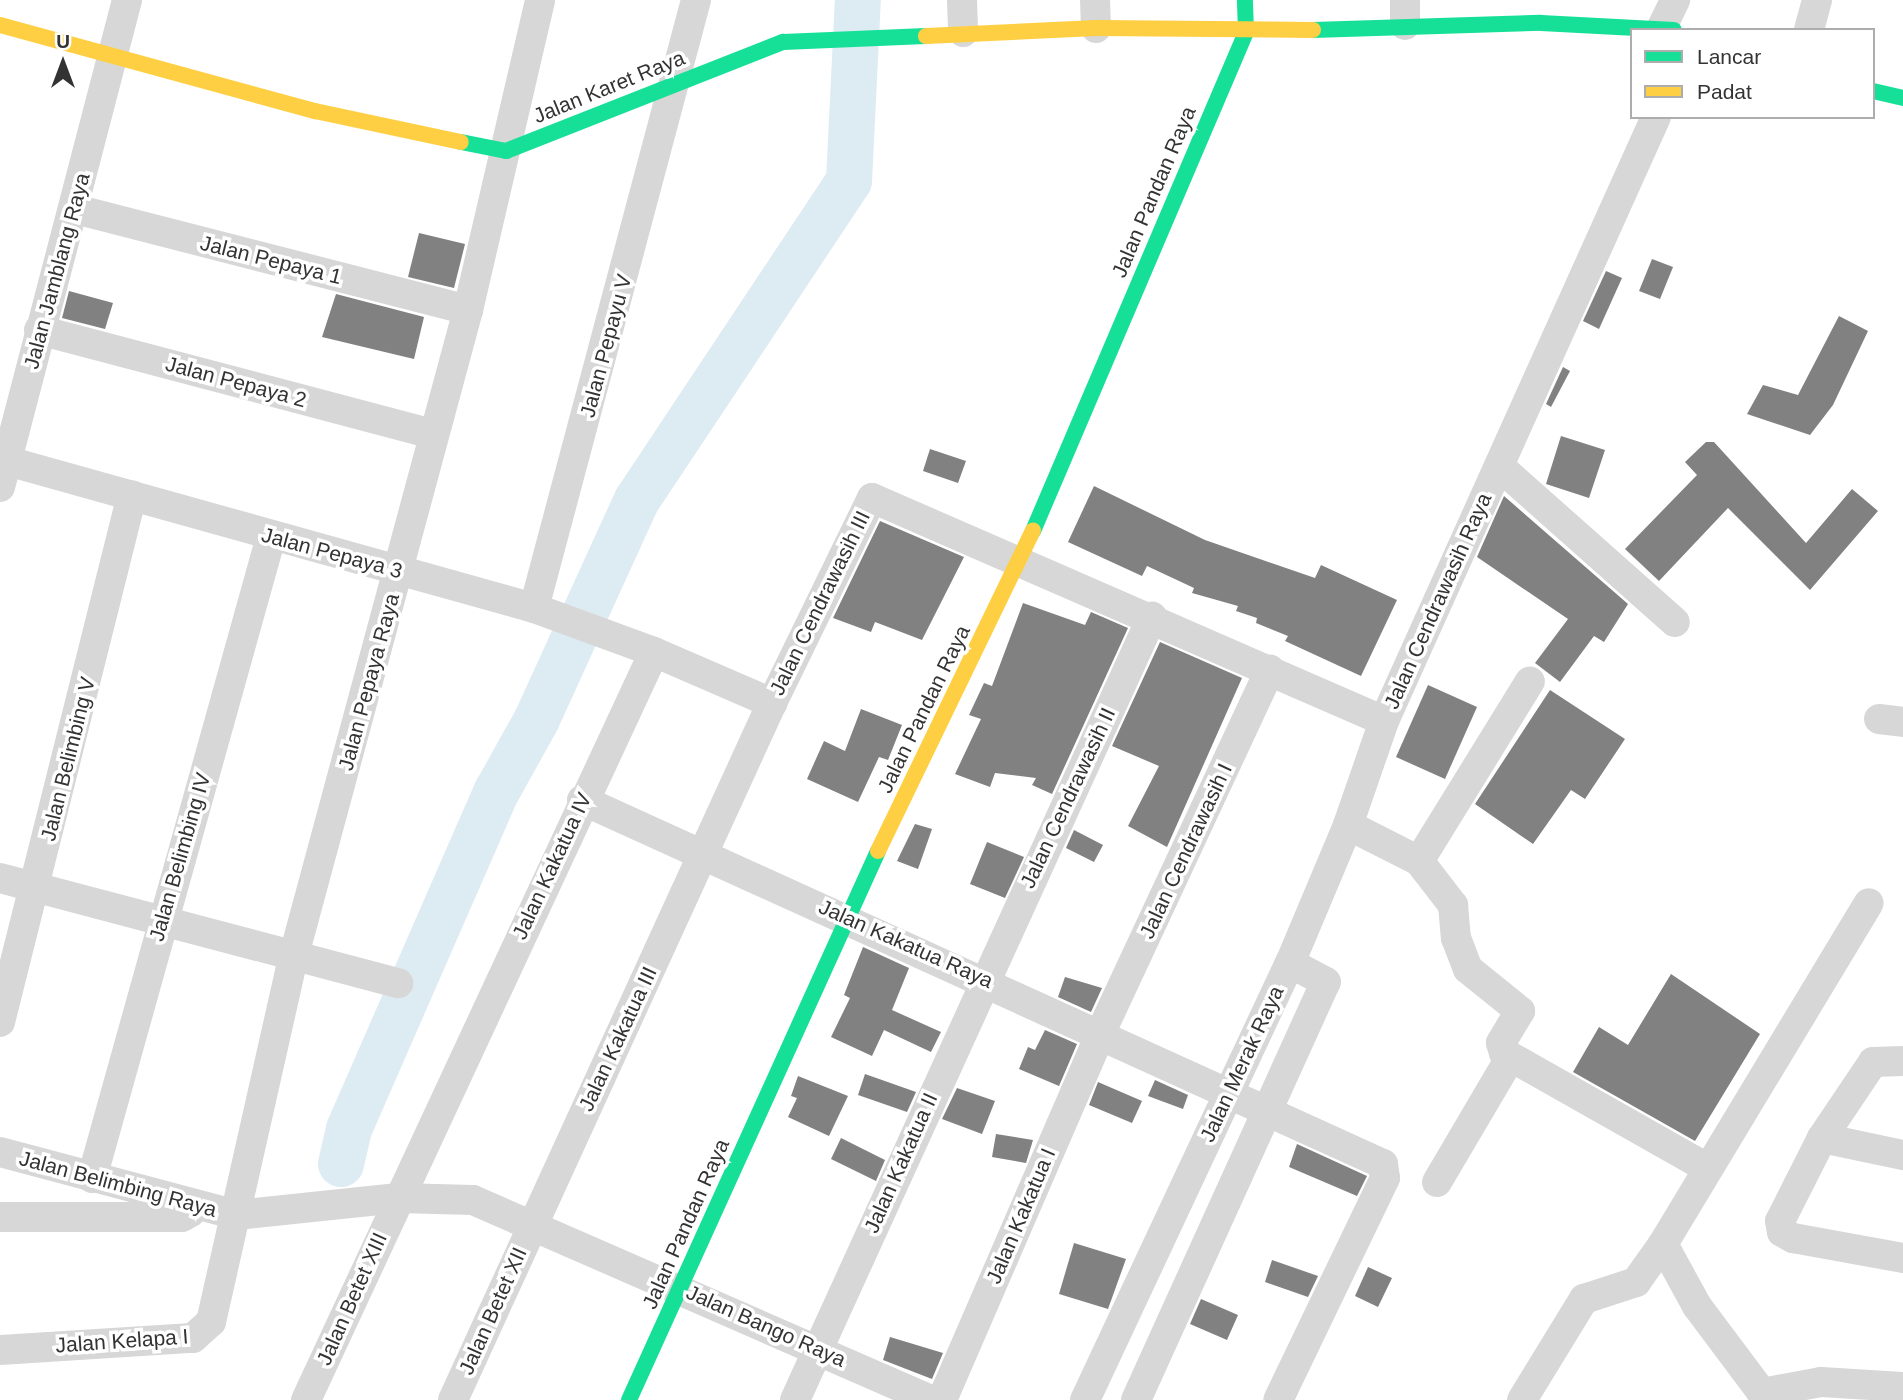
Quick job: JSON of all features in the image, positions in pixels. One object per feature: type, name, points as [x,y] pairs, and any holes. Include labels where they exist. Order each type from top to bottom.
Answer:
[{"type":"street","name":"Jalan Jamblang Raya","points":[[2,469],[75,209],[111,54],[127,0]]},
{"type":"street","name":"Jalan Pepayu V","points":[[534,608],[677,83],[696,0]]},
{"type":"street","points":[[962,0],[963,32]]},
{"type":"street","points":[[1245,0],[1246,32]]},
{"type":"street","points":[[1668,28],[1675,0]]},
{"type":"street","points":[[1810,28],[1817,0]]},
{"type":"street","name":"Jalan Pepaya Raya","points":[[236,1215],[294,955],[468,310],[506,151],[533,2]]},
{"type":"street","name":"Jalan Karet Raya","points":[[506,151],[756,50],[821,39],[963,32],[1095,14],[1246,32],[1405,13],[1541,11],[1668,28]]},
{"type":"street","points":[[0,25],[315,111],[506,151]]},
{"type":"street","name":"Jalan Pandan Raya","points":[[629,1400],[846,916],[1020,560],[1246,32]]},
{"type":"street","points":[[1875,91],[1903,98]]},
{"type":"street","name":"Jalan Cendrawasih Raya","points":[[1020,560],[1384,722],[1655,119]]},
{"type":"street","name":"Jalan Pepaya 1","points":[[75,209],[468,310]]},
{"type":"street","name":"Jalan Pepaya 2","points":[[39,330],[433,434]]},
{"type":"street","points":[[1499,466],[1675,622]]},
{"type":"street","name":"Jalan Pepaya 3","points":[[2,469],[132,495],[271,537],[563,616],[654,652]]},
{"type":"street","name":"Jalan Belimbing V","points":[[0,1022],[36,887],[132,495]]},
{"type":"street","name":"Jalan Cendrawasih III","points":[[704,856],[772,703],[872,498],[1020,560]]},
{"type":"street","name":"Jalan Belimbing IV","points":[[92,1178],[271,537]]},
{"type":"street","name":"Jalan Cendrawasih II","points":[[984,979],[1152,617]]},
{"type":"street","points":[[654,652],[772,703]]},
{"type":"street","name":"Jalan Kakatua IV","points":[[398,1198],[582,800],[654,652]]},
{"type":"street","name":"Jalan Cendrawasih I","points":[[1101,1032],[1270,669]]},
{"type":"street","points":[[1419,860],[1530,681]]},
{"type":"street","name":"Jalan Merak Raya","points":[[1085,1400],[1249,1103],[1290,963],[1348,825],[1384,722]]},
{"type":"street","name":"Jalan Kakatua Raya","points":[[582,800],[704,856],[846,916],[1383,1164],[1386,1170],[1278,1400]]},
{"type":"street","points":[[1348,825],[1419,860],[1454,908],[1458,946],[1468,969],[1520,1012],[1501,1043],[1510,1058],[1707,1168]]},
{"type":"street","name":"Jalan Kakatua III","points":[[533,1223],[704,856]]},
{"type":"street","points":[[0,877],[398,983]]},
{"type":"street","points":[[1522,1400],[1584,1299],[1630,1286],[1663,1244],[1869,903]]},
{"type":"street","points":[[1136,1400],[1249,1103],[1326,982],[1290,963]]},
{"type":"street","name":"Jalan Kakatua II","points":[[795,1400],[984,979]]},
{"type":"street","name":"Jalan Kakatua I","points":[[942,1400],[1101,1032]]},
{"type":"street","points":[[1437,1182],[1510,1058]]},
{"type":"street","points":[[1903,1060],[1873,1062],[1822,1138],[1782,1211],[1782,1233],[1903,1258]]},
{"type":"street","points":[[1822,1138],[1903,1155]]},
{"type":"street","name":"Jalan Belimbing Raya","points":[[0,1152],[236,1215]]},
{"type":"street","name":"Jalan Bango Raya","points":[[236,1215],[398,1198],[473,1200],[681,1287],[930,1400]]},
{"type":"street","name":"Jalan Betet XIII","points":[[306,1400],[398,1198]]},
{"type":"street","points":[[0,1217],[182,1217],[199,1207]]},
{"type":"street","name":"Jalan Kelapa I","points":[[0,1350],[201,1335],[211,1322],[236,1215]]},
{"type":"street","name":"Jalan Betet XII","points":[[453,1400],[533,1223]]},
{"type":"street","points":[[1663,1244],[1697,1306],[1765,1396],[1821,1382],[1903,1387]]},
{"type":"building","points":[[419,233],[465,244],[454,288],[408,277]]},
{"type":"building","points":[[1652,259],[1673,267],[1660,299],[1639,291]]},
{"type":"building","points":[[1606,271],[1622,278],[1599,329],[1583,321]]},
{"type":"building","points":[[69,291],[113,303],[105,329],[62,318]]},
{"type":"building","points":[[336,294],[424,317],[414,359],[322,337]]},
{"type":"building","points":[[1839,316],[1868,331],[1833,405],[1810,435],[1747,414],[1763,385],[1798,395]]},
{"type":"building","points":[[1563,367],[1570,371],[1551,407],[1546,404]]},
{"type":"building","points":[[1561,436],[1605,450],[1589,498],[1546,484]]},
{"type":"building","points":[[1706,442],[1714,442],[1806,543],[1852,489],[1878,511],[1810,590],[1728,508],[1659,581],[1625,549],[1697,475],[1685,462]]},
{"type":"building","points":[[930,449],[966,461],[958,483],[923,471]]},
{"type":"building","points":[[1094,486],[1205,540],[1315,578],[1321,565],[1397,600],[1361,676],[1285,641],[1288,636],[1256,623],[1257,618],[1236,611],[1238,606],[1192,593],[1194,588],[1147,566],[1142,576],[1068,542]]},
{"type":"building","points":[[1504,496],[1628,604],[1604,642],[1594,636],[1560,682],[1535,663],[1568,619],[1477,557]]},
{"type":"building","points":[[880,521],[964,557],[922,640],[875,622],[871,632],[833,618]]},
{"type":"building","points":[[1023,603],[1085,625],[1091,612],[1128,628],[1052,794],[1032,785],[1036,778],[995,773],[990,787],[955,774],[981,719],[969,715],[984,683],[992,686]]},
{"type":"building","points":[[1160,642],[1242,678],[1167,847],[1128,826],[1159,766],[1112,746]]},
{"type":"building","points":[[1428,685],[1477,707],[1445,779],[1396,757]]},
{"type":"building","points":[[1550,690],[1625,739],[1585,799],[1571,790],[1533,844],[1475,804]]},
{"type":"building","points":[[861,709],[902,725],[888,760],[879,757],[858,802],[807,779],[824,741],[845,751]]},
{"type":"building","points":[[915,824],[932,829],[918,869],[897,861]]},
{"type":"building","points":[[1074,830],[1103,845],[1094,862],[1066,848]]},
{"type":"building","points":[[987,842],[1024,857],[1005,898],[970,884]]},
{"type":"building","points":[[863,947],[909,968],[892,1010],[941,1032],[931,1052],[884,1030],[872,1056],[831,1037],[850,998],[844,995]]},
{"type":"building","points":[[1671,974],[1760,1034],[1695,1141],[1573,1072],[1599,1027],[1628,1045]]},
{"type":"building","points":[[1065,977],[1102,988],[1091,1012],[1058,997]]},
{"type":"building","points":[[1045,1030],[1077,1044],[1059,1086],[1019,1069],[1028,1047],[1035,1050]]},
{"type":"building","points":[[865,1074],[916,1092],[907,1112],[858,1095]]},
{"type":"building","points":[[798,1076],[848,1096],[829,1136],[788,1117],[797,1098],[791,1096]]},
{"type":"building","points":[[1155,1080],[1188,1095],[1183,1109],[1148,1096]]},
{"type":"building","points":[[1098,1082],[1142,1101],[1132,1123],[1089,1105]]},
{"type":"building","points":[[957,1088],[995,1101],[982,1134],[942,1119]]},
{"type":"building","points":[[996,1134],[1033,1140],[1026,1163],[992,1157]]},
{"type":"building","points":[[841,1138],[885,1160],[876,1181],[831,1159]]},
{"type":"building","points":[[1297,1144],[1367,1176],[1357,1196],[1289,1167]]},
{"type":"building","points":[[1074,1243],[1126,1259],[1108,1309],[1059,1294]]},
{"type":"building","points":[[1272,1260],[1318,1276],[1308,1297],[1265,1282]]},
{"type":"building","points":[[1368,1267],[1392,1278],[1378,1307],[1355,1296]]},
{"type":"building","points":[[1201,1299],[1238,1315],[1227,1340],[1190,1324]]},
{"type":"building","points":[[890,1337],[943,1353],[932,1379],[883,1360]]},
{"type":"waterway","points":[[341,1164],[349,1129],[497,791],[537,719],[637,500],[849,181],[858,0]]},
{"type":"traffic: fast","points":[[1033,531],[1246,32],[1245,0]]},
{"type":"traffic: fast","points":[[1313,30],[1541,23],[1636,28]]},
{"type":"traffic: fast","points":[[461,142],[506,151],[783,42],[926,36]]},
{"type":"traffic: fast","points":[[1875,91],[1903,98]]},
{"type":"traffic: fast","points":[[629,1400],[878,851]]},
{"type":"traffic: slow","points":[[0,25],[315,111],[461,142]]},
{"type":"traffic: slow","points":[[926,36],[1096,28],[1313,30]]},
{"type":"traffic: slow","points":[[878,851],[1033,531]]}]
